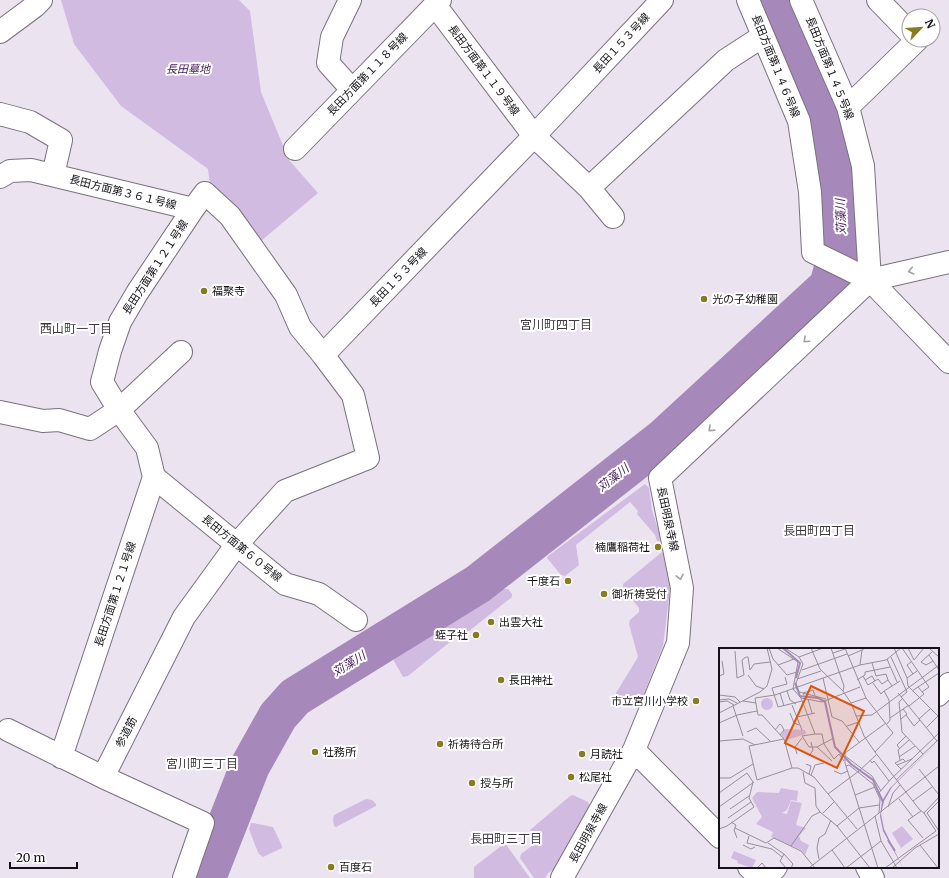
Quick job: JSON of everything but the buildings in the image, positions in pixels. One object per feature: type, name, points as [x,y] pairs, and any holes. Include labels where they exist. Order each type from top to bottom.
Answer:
[{"type":"street","points":[[0,32],[41,0]]},
{"type":"street","points":[[346,83],[328,64],[332,38],[350,0]]},
{"type":"street","name":"長田１５３号線","points":[[323,355],[534,136],[662,0]]},
{"type":"street","name":"長田方面第１４６号線","points":[[748,0],[799,121],[810,192],[813,252],[870,280]]},
{"type":"street","name":"長田方面第１４５号線","points":[[801,0],[848,107],[863,166],[870,280]]},
{"type":"street","points":[[878,0],[901,24]]},
{"type":"street","name":"長田方面第１１９号線","points":[[427,3],[534,136],[589,188],[613,217]]},
{"type":"street","name":"長田方面第１１８号線","points":[[295,148],[427,3]]},
{"type":"street","points":[[589,188],[726,60],[764,36]]},
{"type":"street","points":[[848,107],[909,48]]},
{"type":"street","points":[[0,114],[30,122],[62,140],[53,175]]},
{"type":"street","name":"長田方面第３６１号線","points":[[0,177],[10,171],[31,170],[193,209]]},
{"type":"street","name":"長田方面第１２１号線","points":[[61,756],[154,477],[147,448],[119,410],[102,382],[112,344],[120,322],[193,209],[205,193],[230,216],[286,295],[300,327],[323,355]]},
{"type":"street","points":[[870,280],[949,262]]},
{"type":"street","points":[[870,280],[949,362]]},
{"type":"street","name":"長田明泉寺線","points":[[562,878],[634,750],[678,643],[682,588],[660,478],[870,280]]},
{"type":"street","points":[[0,412],[43,421],[59,420],[90,429],[119,410],[180,352]]},
{"type":"street","points":[[237,544],[285,491],[368,458],[353,395],[323,355]]},
{"type":"street","name":"長田方面第６０号線","points":[[154,477],[285,584],[319,594],[356,620]]},
{"type":"street","name":"参道筋","points":[[103,777],[184,617],[237,544]]},
{"type":"street","points":[[939,694],[949,684]]},
{"type":"street","points":[[8,730],[103,777],[203,823],[184,878]]},
{"type":"street","points":[[634,750],[719,836]]},
{"type":"street","points":[[750,868],[760,878]]},
{"type":"street","points":[[766,878],[775,868]]},
{"type":"street","points":[[868,868],[873,878]]},
{"type":"green space","name":"長田墓地","points":[[61,0],[239,0],[250,11],[261,92],[289,160],[318,193],[261,241],[210,185],[208,169],[121,106],[74,44]]},
{"type":"green space","points":[[645,484],[649,488],[652,510],[661,539],[660,541],[657,541],[655,535],[637,514],[638,511],[630,502],[576,545],[579,565],[565,576],[561,575],[547,558],[548,556]]},
{"type":"green space","points":[[662,552],[665,554],[669,570],[670,589],[663,646],[639,706],[636,707],[616,697],[616,693],[638,657],[629,624],[630,620],[639,612],[639,608],[623,588],[623,584]]},
{"type":"green space","points":[[503,589],[508,589],[512,594],[512,597],[464,635],[456,637],[408,676],[403,677],[394,661],[394,656],[481,605]]},
{"type":"green space","points":[[573,795],[588,802],[590,808],[560,866],[548,873],[545,878],[534,878],[520,858],[521,854],[537,842],[530,830]]},
{"type":"green space","points":[[366,799],[372,800],[376,806],[336,827],[334,826],[334,815]]},
{"type":"green space","points":[[251,823],[273,827],[282,848],[263,857],[259,854],[249,829]]},
{"type":"green space","points":[[505,843],[530,878],[474,878],[474,867]]},
{"type":"waterway","name":"苅藻川","points":[[206,878],[250,766],[278,716],[295,697],[478,584],[664,438],[829,286],[844,232],[837,164],[771,0]]},
{"type":"place","name":"福聚寺","points":[[204,291]]},
{"type":"place","name":"光の子幼稚園","points":[[704,299]]},
{"type":"place","name":"楠鷹稲荷社","points":[[658,547]]},
{"type":"place","name":"千度石","points":[[568,581]]},
{"type":"place","name":"御祈祷受付","points":[[604,594]]},
{"type":"place","name":"出雲大社","points":[[491,622]]},
{"type":"place","name":"蛭子社","points":[[476,635]]},
{"type":"place","name":"長田神社","points":[[501,680]]},
{"type":"place","name":"市立宮川小学校","points":[[696,701]]},
{"type":"place","name":"祈祷待合所","points":[[440,744]]},
{"type":"place","name":"社務所","points":[[315,752]]},
{"type":"place","name":"月読社","points":[[582,754]]},
{"type":"place","name":"松尾社","points":[[571,777]]},
{"type":"place","name":"授与所","points":[[472,783]]},
{"type":"place","name":"百度石","points":[[331,867]]},
{"type":"district","name":"宮川町四丁目","points":[[556,325]]},
{"type":"district","name":"西山町一丁目","points":[[76,329]]},
{"type":"district","name":"長田町四丁目","points":[[819,531]]},
{"type":"district","name":"宮川町三丁目","points":[[202,764]]},
{"type":"district","name":"長田町三丁目","points":[[506,839]]}]
